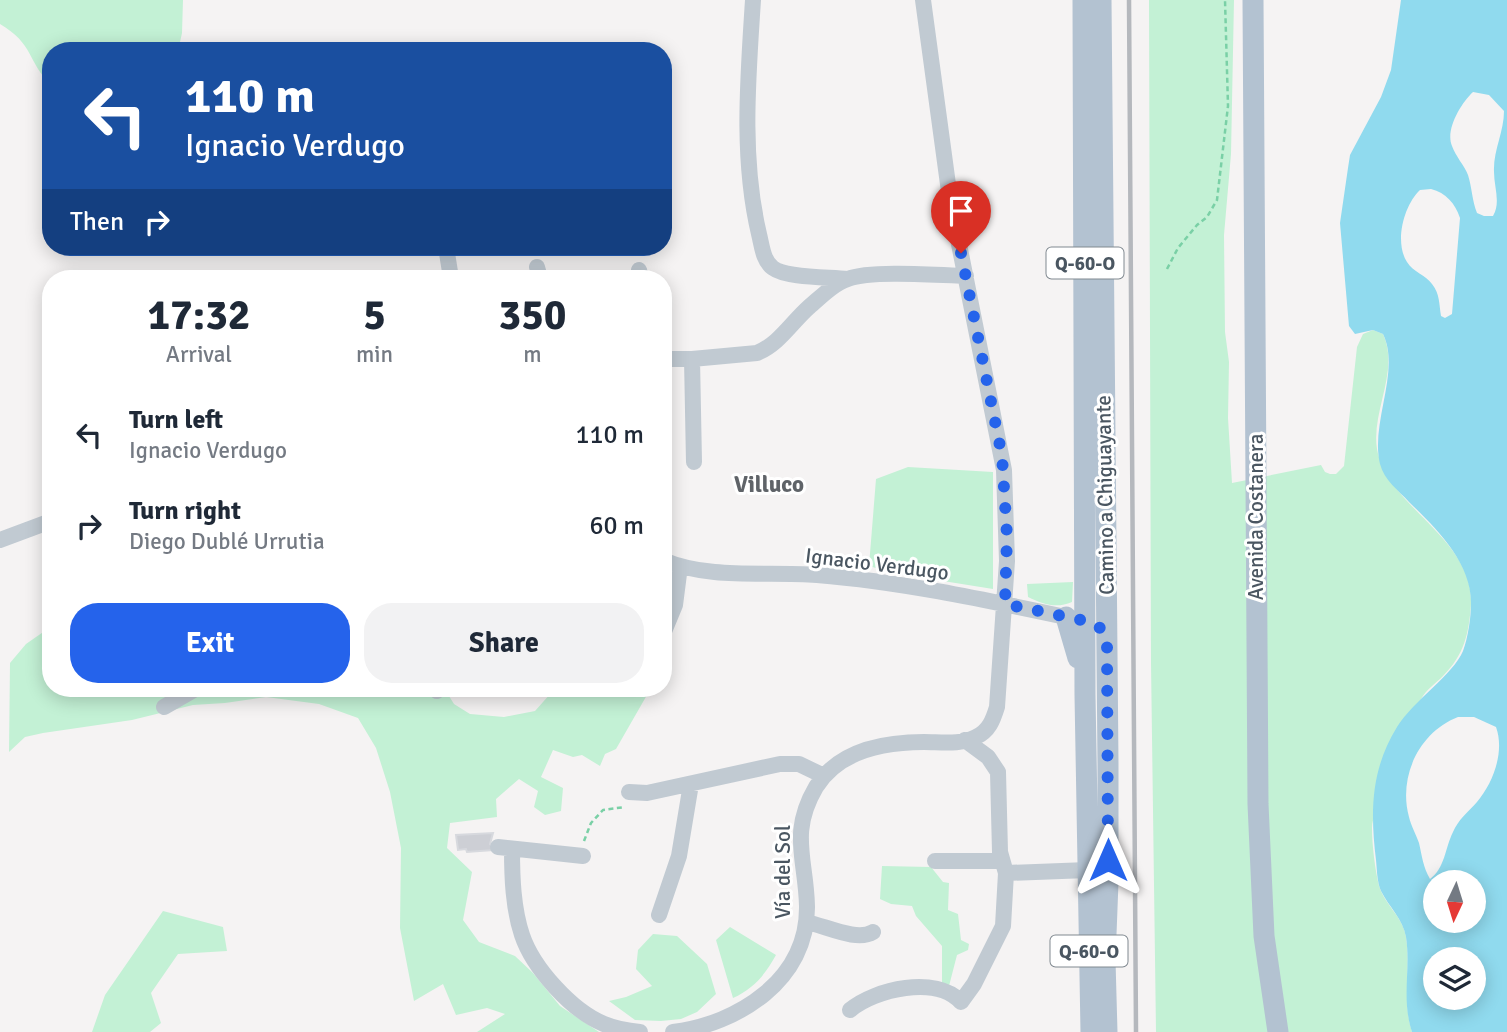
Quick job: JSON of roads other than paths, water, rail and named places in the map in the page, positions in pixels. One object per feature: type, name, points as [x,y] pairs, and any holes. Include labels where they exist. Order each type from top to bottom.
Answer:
[{"type":"main road","name":"Camino a Chiguayante","points":[[1083,0],[1076,619],[1086,695],[1091,1032]]},
{"type":"main road","name":"Camino a Chiguayante","points":[[1101,0],[1107,642],[1107,1032]]},
{"type":"main road","name":"Avenida Costanera","points":[[1253,0],[1258,804],[1264,936],[1278,1032]]},
{"type":"main road","points":[[1076,619],[1100,610],[1106,595]]},
{"type":"main road","points":[[1076,619],[1100,628],[1107,642]]},
{"type":"street","points":[[753,0],[747,108],[749,164],[754,210],[765,258],[772,268],[785,273],[847,279],[869,275],[966,275]]},
{"type":"street","points":[[923,0],[946,169],[1002,456],[1006,523],[1005,604],[998,698],[994,717],[982,733],[965,740]]},
{"type":"street","points":[[672,359],[736,356],[767,349],[804,311],[827,291],[847,279]]},
{"type":"street","points":[[692,359],[694,462]]},
{"type":"street","points":[[0,540],[42,524]]},
{"type":"street","name":"Ignacio Verdugo","points":[[672,563],[709,570],[818,575],[918,588],[1076,619]]},
{"type":"street","points":[[672,614],[676,605],[680,566]]},
{"type":"street","points":[[164,707],[181,697]]},
{"type":"street","points":[[850,1010],[868,998],[900,989],[944,989],[961,1002],[974,984],[1003,926],[1004,867],[998,772],[988,757],[965,740]]},
{"type":"street","name":"Vía del Sol","points":[[673,1032],[718,1028],[752,1004],[776,982],[799,947],[806,922],[807,903],[800,857],[800,833],[806,808],[824,776],[854,754],[882,744],[965,740]]},
{"type":"street","points":[[629,792],[647,793],[780,764],[799,764],[824,776]]},
{"type":"street","points":[[659,915],[674,878],[691,784]]},
{"type":"street","points":[[583,856],[505,848],[524,940],[558,991],[598,1028],[640,1032]]},
{"type":"street","points":[[935,861],[1088,870]]},
{"type":"street","points":[[806,922],[856,936],[873,932]]},
{"type":"water","points":[[1401,0],[1507,0],[1507,1032],[1412,1032],[1407,1007],[1406,937],[1399,919],[1381,891],[1377,876],[1373,807],[1382,759],[1388,743],[1404,717],[1458,660],[1466,640],[1471,604],[1466,574],[1450,547],[1392,485],[1380,464],[1379,432],[1389,364],[1383,334],[1373,330],[1355,334],[1349,326],[1340,223],[1350,155],[1381,97],[1391,70]],"holes":[[[1473,92],[1489,95],[1504,111],[1494,164],[1497,200],[1493,216],[1477,213],[1468,175],[1450,140],[1455,117]],[[1431,189],[1453,203],[1460,218],[1452,314],[1445,318],[1441,316],[1435,288],[1407,262],[1401,244],[1405,214],[1409,205],[1420,190]],[[1458,717],[1474,717],[1496,727],[1498,757],[1488,786],[1458,824],[1438,870],[1486,870],[1486,933],[1423,933],[1423,870],[1426,870],[1406,802],[1409,772],[1422,745],[1432,733]]]},
{"type":"railway","points":[[1129,0],[1136,1032]]},
{"type":"district","name":"Villuco","points":[[769,484]]}]
